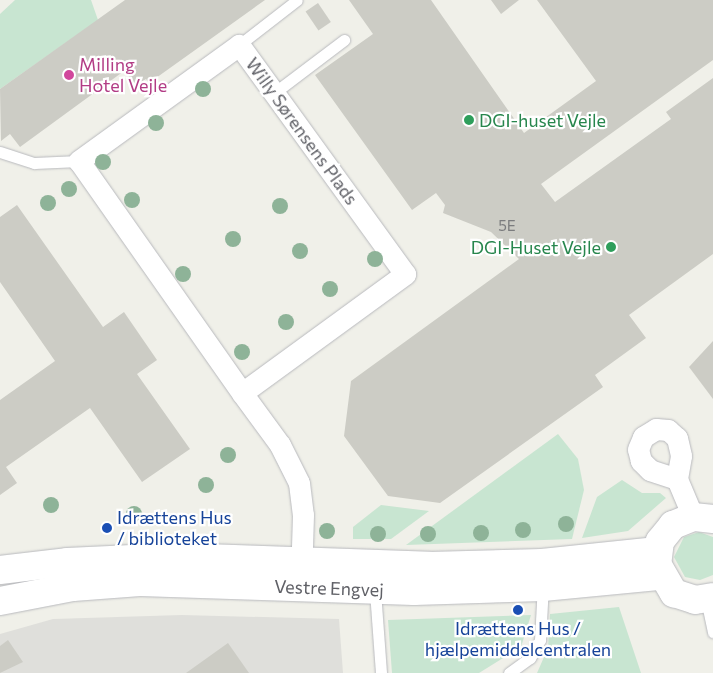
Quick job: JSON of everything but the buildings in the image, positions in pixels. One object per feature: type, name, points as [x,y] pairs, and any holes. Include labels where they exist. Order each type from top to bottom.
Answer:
[{"type":"street","name":"Willy Sørensens Plads","points":[[79,161],[239,45],[405,274],[242,393]]},
{"type":"street","points":[[79,161],[280,445],[299,483],[303,515],[301,575]]},
{"type":"street","points":[[677,479],[703,518],[669,528],[658,564],[674,593],[709,598]]},
{"type":"street","name":"Vestre Engvej","points":[[0,570],[68,562],[176,557],[301,575],[375,591],[658,564]]},
{"type":"street","name":"Vestre Engvej","points":[[0,601],[108,583],[301,575],[429,566],[542,575]]},
{"type":"lane","points":[[239,45],[297,0]]},
{"type":"lane","points":[[274,93],[344,40]]},
{"type":"lane","points":[[0,152],[34,163],[79,161]]},
{"type":"lane","points":[[509,673],[530,658],[540,640],[542,575]]},
{"type":"lane","points":[[375,591],[381,673]]},
{"type":"lane","points":[[709,598],[713,632]]},
{"type":"shaded area","points":[[182,615],[339,619],[343,673],[0,673],[0,634],[53,619]]},
{"type":"green space","points":[[15,0],[91,0],[98,20],[0,89],[0,14]]},
{"type":"green space","points":[[558,434],[578,459],[584,490],[572,539],[406,545]]},
{"type":"green space","points":[[622,480],[642,493],[660,493],[666,498],[628,531],[582,538],[597,497]]},
{"type":"green space","points":[[381,505],[429,511],[391,539],[353,539],[353,527]]},
{"type":"green space","points":[[699,532],[713,537],[713,575],[700,580],[685,577],[674,557],[684,537]]},
{"type":"green space","points":[[619,607],[641,673],[537,673],[548,648],[550,614]]},
{"type":"green space","points":[[531,615],[521,647],[479,673],[392,673],[388,620]]},
{"type":"place","name":"Milling Hotel Vejle","points":[[69,75]]},
{"type":"place","name":"DGI-huset Vejle","points":[[469,120]]},
{"type":"place","name":"DGI-Huset Vejle","points":[[611,247]]},
{"type":"place","name":"Idrættens Hus / biblioteket","points":[[107,528]]},
{"type":"place","name":"Idrættens Hus / hjælpemiddelcentralen","points":[[518,610]]}]
